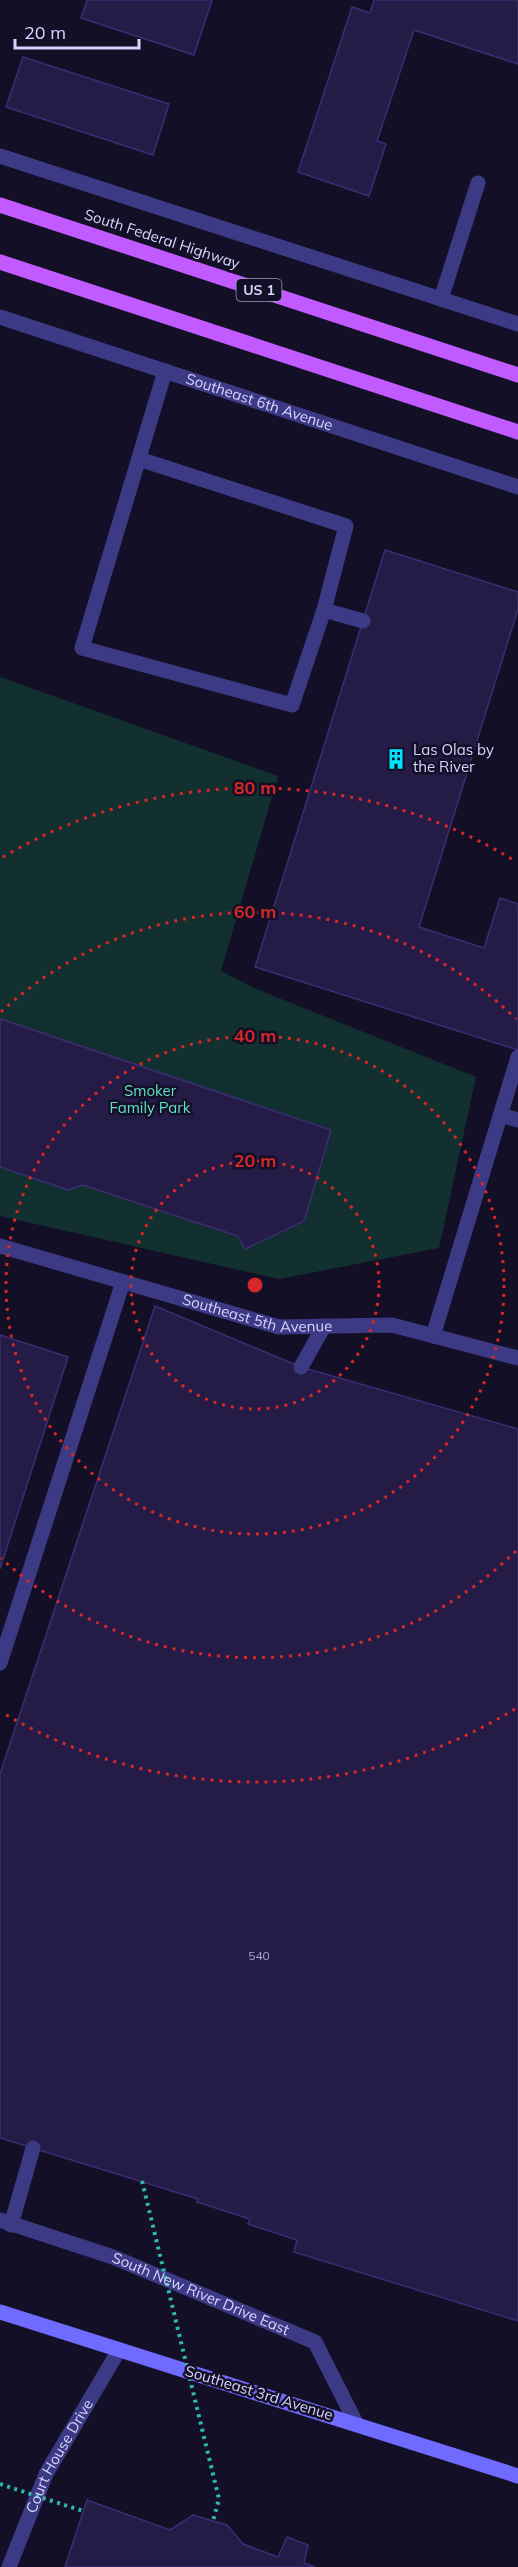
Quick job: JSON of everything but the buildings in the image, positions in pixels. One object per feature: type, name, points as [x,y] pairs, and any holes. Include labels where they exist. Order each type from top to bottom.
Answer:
[{"type":"main road","name":"South Federal Highway","points":[[0,205],[518,375]]},
{"type":"main road","points":[[0,262],[518,432]]},
{"type":"main road","name":"Southeast 3rd Avenue","points":[[0,2312],[518,2475]]},
{"type":"street","points":[[0,156],[518,324]]},
{"type":"street","points":[[441,299],[478,183]]},
{"type":"street","name":"Southeast 6th Avenue","points":[[0,317],[518,487]]},
{"type":"street","points":[[139,459],[346,526],[324,610],[292,705],[82,648],[165,370]]},
{"type":"street","points":[[324,610],[363,621]]},
{"type":"street","points":[[433,1336],[451,1270],[518,1056]]},
{"type":"street","points":[[501,1114],[518,1120]]},
{"type":"street","name":"Southeast 5th Avenue","points":[[0,1246],[279,1327],[392,1325],[518,1358]]},
{"type":"street","points":[[0,1664],[123,1282]]},
{"type":"street","points":[[301,1366],[324,1326]]},
{"type":"street","points":[[6,2222],[33,2148]]},
{"type":"street","name":"South New River Drive East","points":[[6,2222],[113,2258],[315,2342],[356,2423]]},
{"type":"street","name":"Court House Drive","points":[[9,2567],[46,2474],[119,2350]]},
{"type":"path","points":[[142,2181],[219,2499],[213,2521]]},
{"type":"path","points":[[0,2484],[83,2511]]},
{"type":"green space","name":"Smoker Family Park","points":[[0,677],[278,776],[221,971],[254,988],[476,1077],[439,1248],[279,1279],[0,1216]]},
{"type":"place","name":"Las Olas by the River","points":[[396,759]]}]
